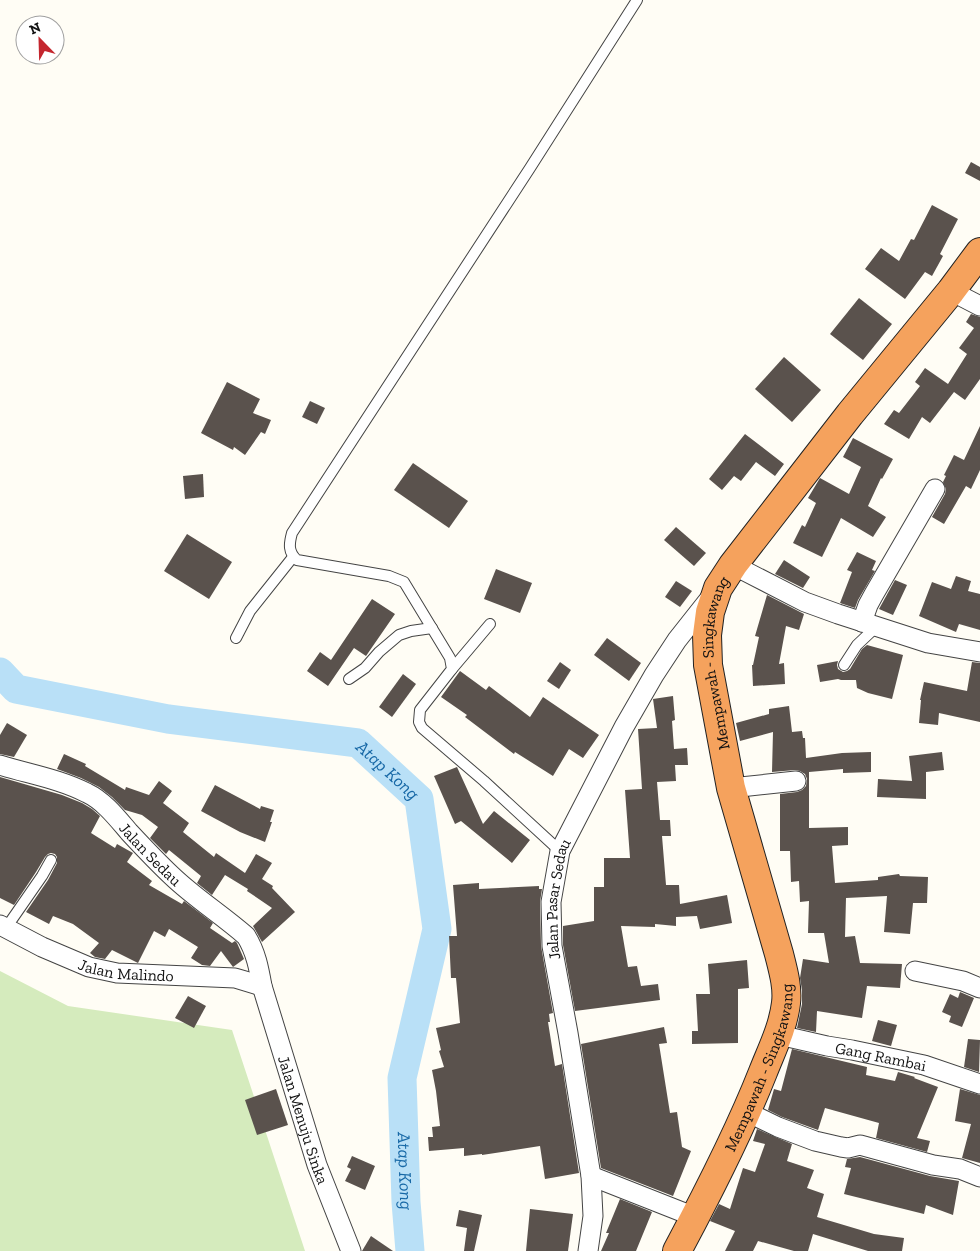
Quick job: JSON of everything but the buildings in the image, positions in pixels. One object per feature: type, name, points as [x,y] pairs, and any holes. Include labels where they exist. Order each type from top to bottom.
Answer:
[{"type":"highway","name":"Mempawah - Singkawang","points":[[677,1251],[747,1112],[779,1035],[786,1001],[785,982],[779,954],[731,788],[708,665],[707,635],[710,612],[718,588],[733,565],[850,414],[951,291],[980,252]]},
{"type":"street","points":[[951,291],[980,306]]},
{"type":"street","points":[[869,624],[874,594],[936,489]]},
{"type":"street","points":[[733,565],[805,602],[928,643],[980,652]]},
{"type":"street","name":"Jalan Pasar Sedau","points":[[588,1251],[593,1216],[591,1176],[552,946],[551,902],[560,851],[624,726],[654,676],[677,640],[718,588]]},
{"type":"street","name":"Jalan Sedau","points":[[0,765],[55,779],[88,793],[102,803],[173,878],[246,936],[256,957],[262,986]]},
{"type":"street","points":[[731,788],[796,781]]},
{"type":"street","name":"Jalan Malindo","points":[[3,926],[42,947],[89,967],[117,973],[235,978],[262,986]]},
{"type":"street","points":[[914,971],[963,981],[980,988]]},
{"type":"street","name":"Jalan Menuju Sinka","points":[[262,986],[317,1165],[351,1251]]},
{"type":"street","name":"Gang Rambai","points":[[779,1035],[924,1065],[980,1084]]},
{"type":"street","points":[[747,1112],[778,1127],[815,1141],[846,1148],[860,1145],[933,1165],[960,1169],[980,1177]]},
{"type":"street","points":[[591,1176],[695,1217]]},
{"type":"lane","points":[[452,668],[450,658],[404,582],[388,576],[297,560],[289,542],[292,532],[525,176],[637,0]]},
{"type":"lane","points":[[236,638],[250,611],[294,556]]},
{"type":"lane","points":[[490,624],[452,668],[420,710],[420,722],[422,728],[484,781],[560,851]]},
{"type":"lane","points":[[844,664],[869,624]]},
{"type":"lane","points":[[348,679],[365,668],[379,652],[399,635],[411,630],[432,628]]},
{"type":"lane","points":[[3,926],[42,876],[51,860]]},
{"type":"green space","points":[[0,971],[68,1006],[232,1030],[305,1251],[0,1251]]},
{"type":"waterway","name":"Atap Kong","points":[[0,672],[16,689],[168,719],[358,743],[419,799],[437,929],[402,1078],[406,1202],[410,1251]]}]
